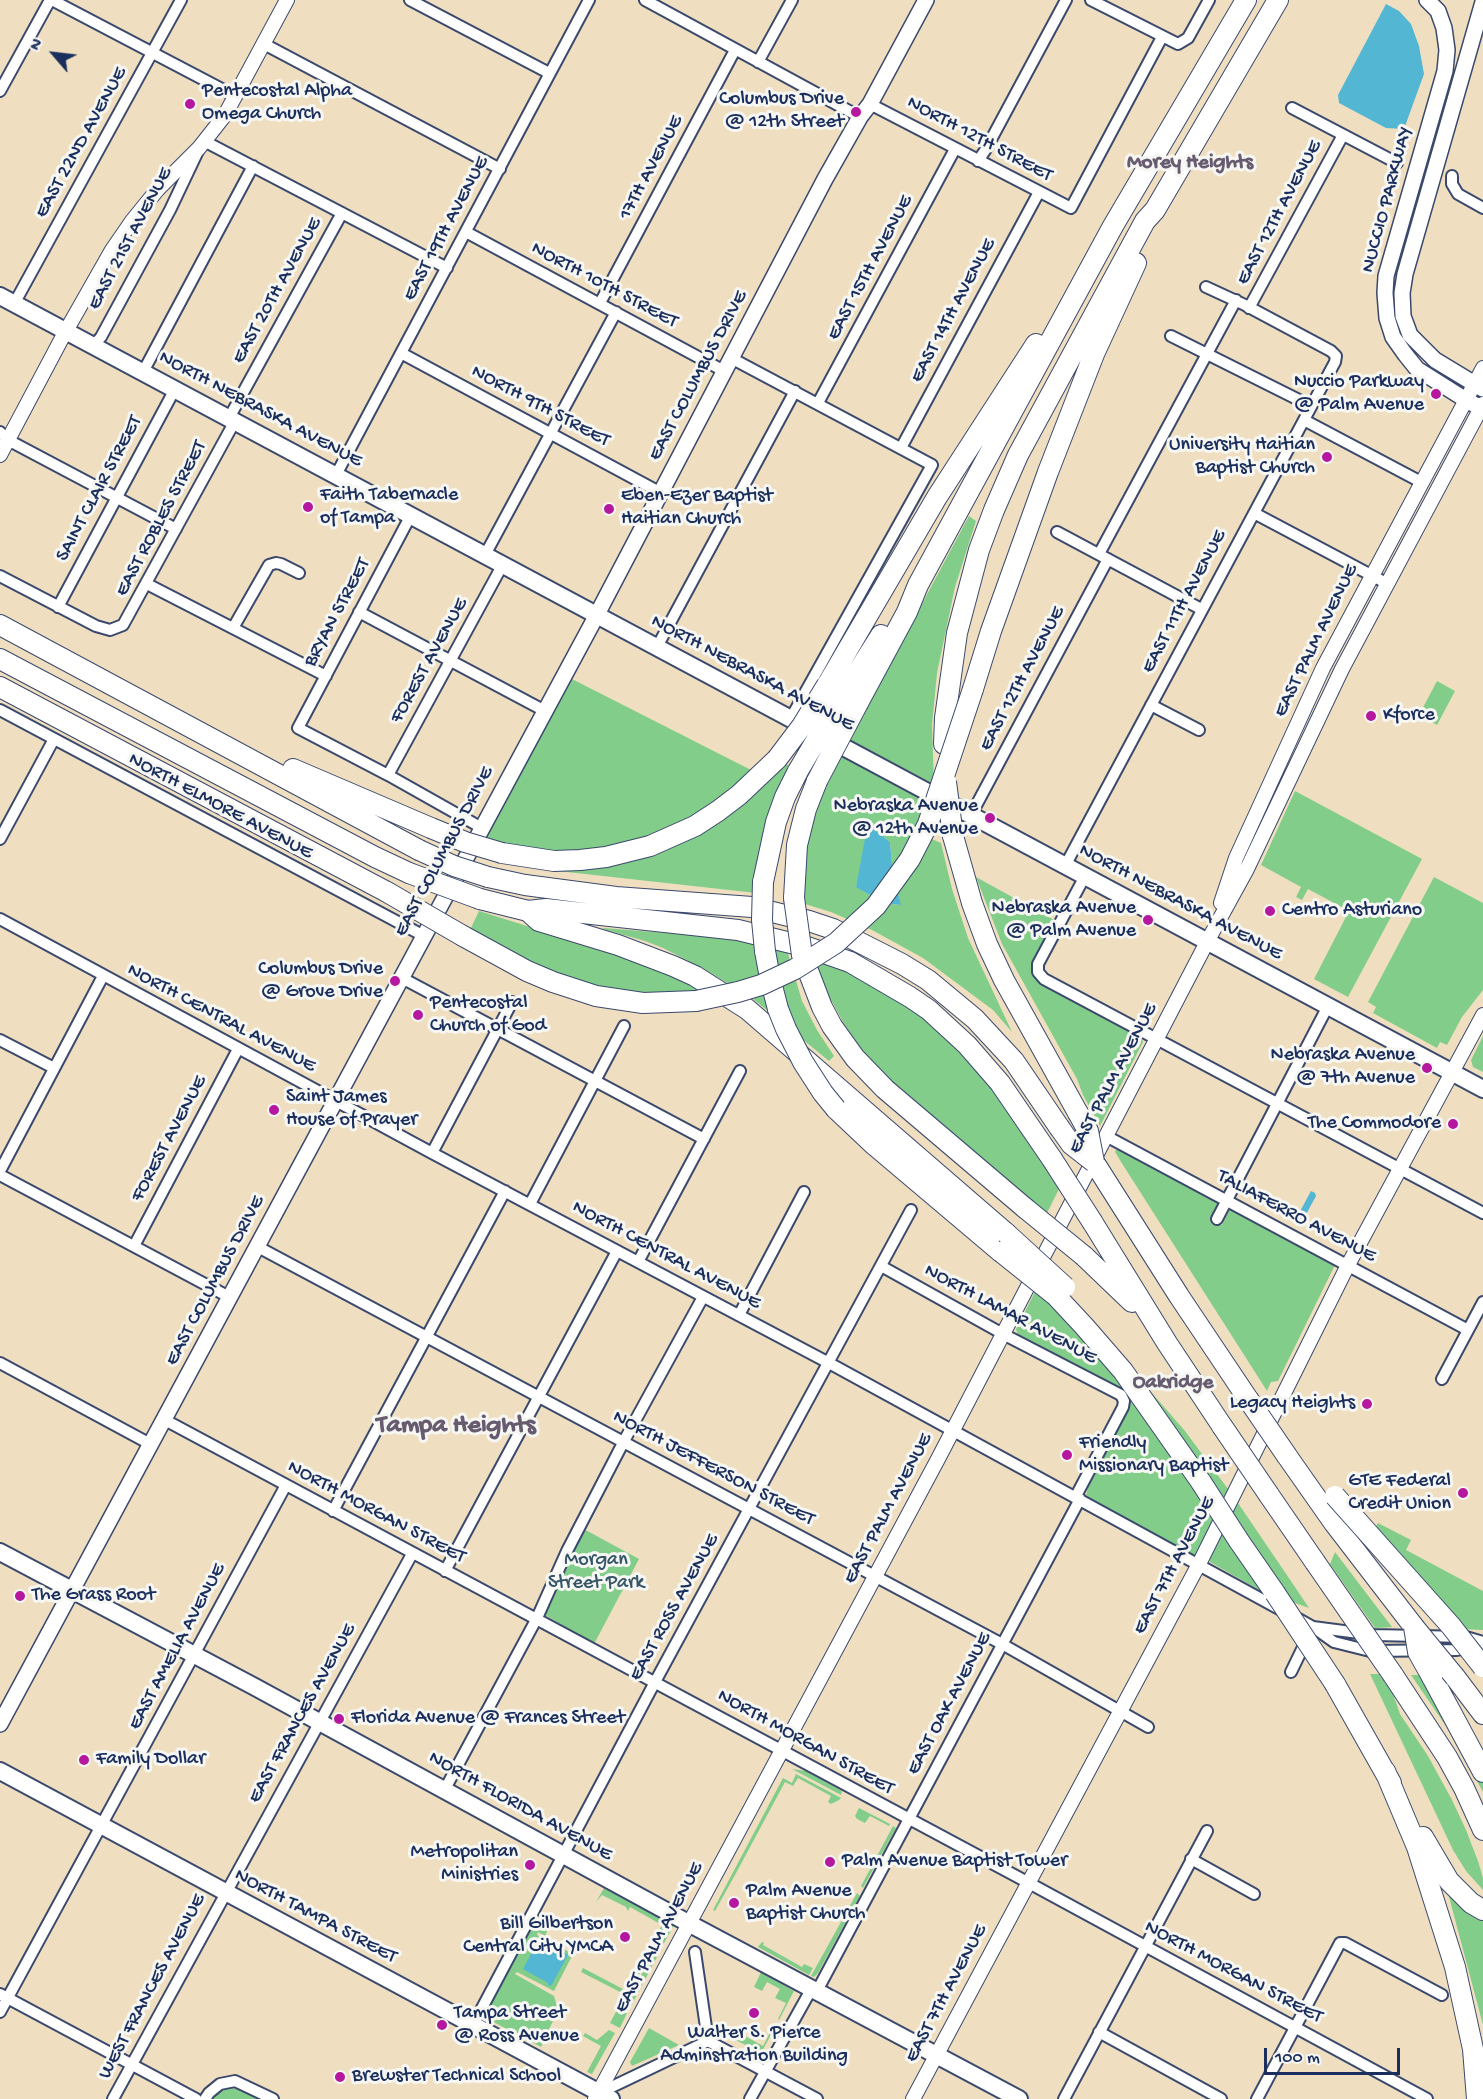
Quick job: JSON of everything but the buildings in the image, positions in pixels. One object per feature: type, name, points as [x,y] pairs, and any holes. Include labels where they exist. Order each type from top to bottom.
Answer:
[{"type":"highway","points":[[222,744],[265,757],[474,845],[502,853],[554,861],[617,855],[650,846],[695,826],[718,811],[739,795],[777,759],[802,726],[843,694],[907,612],[918,585],[1113,226],[1246,0]]},
{"type":"highway","points":[[1094,1162],[1088,1131],[1004,980],[987,944],[972,903],[953,836],[946,783],[944,744],[945,718],[957,633],[979,550],[1018,455],[1145,222],[1155,210],[1278,0]]},
{"type":"highway","points":[[0,687],[387,892],[527,971],[553,982],[596,996],[643,1003],[696,1001],[761,985],[795,969],[836,943],[876,906],[905,867],[928,824],[991,631],[1048,472],[1094,354],[1152,229],[1155,210]]},
{"type":"highway","points":[[1003,1242],[872,1143],[836,1109],[823,1093],[803,1062],[778,1009],[765,951],[762,920],[763,882],[776,822],[785,797],[843,694],[937,497],[1113,226]]},
{"type":"highway","points":[[0,625],[419,850],[454,866],[488,878],[525,885],[595,894],[752,907],[833,929],[928,980],[960,1006],[995,1040],[1014,1061],[1071,1144],[1094,1162],[1179,1296],[1302,1480],[1483,1714]]},
{"type":"highway","points":[[0,659],[409,873],[480,899],[528,912],[539,921],[618,945],[665,963],[695,976],[747,1009],[1003,1242],[1099,1326],[1123,1359],[1167,1431],[1335,1684],[1449,1881],[1471,1903],[1483,1910]]},
{"type":"highway","points":[[843,694],[797,844],[794,898],[802,955],[822,1007],[832,1026],[855,1058],[885,1089],[1084,1256],[1129,1299],[1167,1343]]},
{"type":"highway","points":[[528,912],[546,909],[738,930],[807,947],[850,962],[910,997],[929,1010],[967,1045],[1000,1083],[1052,1159],[1167,1343],[1447,1757],[1481,1826]]},
{"type":"highway","points":[[1287,1456],[1335,1496],[1451,1626],[1483,1667]]},
{"type":"highway","points":[[1414,1627],[1418,1652],[1483,1772]]},
{"type":"highway","points":[[1385,1772],[1417,1847],[1455,1967],[1473,2049],[1477,2099]]},
{"type":"main road","name":"EAST COLUMBUS DRIVE","points":[[0,1724],[597,615],[860,117],[870,104],[926,0]]},
{"type":"main road","name":"NUCCIO PARKWAY","points":[[1428,0],[1438,11],[1444,28],[1447,50],[1445,71],[1386,276],[1387,318],[1393,337],[1417,369],[1466,400],[1482,407]]},
{"type":"main road","name":"NUCCIO PARKWAY","points":[[1478,386],[1434,360],[1410,334],[1403,316],[1402,293],[1405,274],[1483,2]]},
{"type":"main road","name":"NORTH NEBRASKA AVENUE","points":[[7,300],[1483,1089]]},
{"type":"main road","name":"NORTH FLORIDA AVENUE","points":[[0,1552],[319,1721],[690,1924],[1019,2099]]},
{"type":"main road","name":"NORTH TAMPA STREET","points":[[0,1772],[473,2025],[601,2097]]},
{"type":"street","points":[[0,91],[51,0],[236,96]]},
{"type":"street","name":"EAST 22ND AVENUE","points":[[7,300],[181,0]]},
{"type":"street","points":[[0,455],[4,436],[112,250],[158,189],[202,145],[225,115],[287,0]]},
{"type":"street","points":[[410,0],[549,73]]},
{"type":"street","name":"EAST 19TH AVENUE","points":[[336,475],[589,0]]},
{"type":"street","points":[[645,0],[659,3],[735,50],[860,117]]},
{"type":"street","points":[[758,62],[792,0]]},
{"type":"street","points":[[978,161],[1066,0]]},
{"type":"street","points":[[1091,0],[1178,44],[1188,38],[1209,0]]},
{"type":"street","name":"NORTH 12TH STREET","points":[[870,104],[1071,208],[1162,37]]},
{"type":"street","points":[[264,44],[500,169]]},
{"type":"street","name":"17TH AVENUE","points":[[600,303],[735,50]]},
{"type":"street","points":[[1292,108],[1397,163]]},
{"type":"street","name":"EAST 12TH AVENUE","points":[[1249,308],[1343,135]]},
{"type":"street","points":[[202,145],[254,166],[447,268]]},
{"type":"street","name":"EAST 21ST AVENUE","points":[[93,346],[101,337],[170,210],[202,145]]},
{"type":"street","name":"EAST 15TH AVENUE","points":[[818,403],[956,149]]},
{"type":"street","points":[[143,372],[254,166]]},
{"type":"street","points":[[1452,176],[1452,184],[1458,194],[1483,208]]},
{"type":"street","name":"EAST 14TH AVENUE","points":[[902,448],[1039,192]]},
{"type":"street","name":"EAST 20TH AVENUE","points":[[232,419],[342,213]]},
{"type":"street","name":"NORTH 10TH STREET","points":[[466,232],[616,312],[728,364],[795,391],[932,465],[790,718]]},
{"type":"street","points":[[1206,287],[1249,308]]},
{"type":"street","name":"EAST 12TH AVENUE","points":[[971,815],[1236,300]]},
{"type":"street","name":"EAST 11TH AVENUE","points":[[1065,866],[1335,362],[1336,356],[1331,351],[1249,308]]},
{"type":"street","points":[[485,555],[616,312]]},
{"type":"street","points":[[1171,336],[1311,406]]},
{"type":"street","name":"NORTH 9TH STREET","points":[[401,352],[661,493]]},
{"type":"street","name":"EAST PALM AVENUE","points":[[1207,942],[1236,858],[1323,668],[1466,400],[1478,386],[1483,368]]},
{"type":"street","name":"SAINT CLAIR STREET","points":[[58,607],[175,389]]},
{"type":"street","points":[[657,647],[795,391]]},
{"type":"street","name":"EAST PALM AVENUE","points":[[601,2097],[1246,871],[1342,669],[1482,407]]},
{"type":"street","name":"EAST ROBLES STREET","points":[[58,607],[96,626],[110,630],[123,625],[147,584],[232,419]]},
{"type":"street","points":[[1304,420],[1421,482]]},
{"type":"street","points":[[4,436],[176,529]]},
{"type":"street","points":[[1254,513],[1386,583]]},
{"type":"street","name":"BRYAN STREET","points":[[388,775],[298,728],[411,515]]},
{"type":"street","points":[[1057,532],[1202,609]]},
{"type":"street","points":[[233,628],[269,565],[281,564],[299,573]]},
{"type":"street","name":"FOREST AVENUE","points":[[388,775],[502,564]]},
{"type":"street","points":[[0,576],[58,607]]},
{"type":"street","points":[[147,584],[326,676]]},
{"type":"street","points":[[359,612],[545,711]]},
{"type":"street","points":[[1151,705],[1199,730]]},
{"type":"street","name":"NORTH ELMORE AVENUE","points":[[0,710],[424,936]]},
{"type":"street","points":[[0,839],[54,739]]},
{"type":"street","points":[[388,775],[482,828]]},
{"type":"street","points":[[1085,876],[1038,964],[1038,972],[1044,979],[1483,1213]]},
{"type":"street","name":"NORTH CENTRAL AVENUE","points":[[0,919],[432,1153],[829,1363],[1199,1564],[1313,1627],[1334,1642],[1370,1651],[1422,1651],[1480,1647]]},
{"type":"street","points":[[103,976],[0,1173],[231,1298]]},
{"type":"street","points":[[402,978],[704,1139]]},
{"type":"street","points":[[432,1153],[512,1002]]},
{"type":"street","points":[[1217,1219],[1328,1006]]},
{"type":"street","name":"EAST 7TH AVENUE","points":[[913,2099],[1199,1564],[1348,1265],[1483,1015]]},
{"type":"street","points":[[530,1204],[624,1026]]},
{"type":"street","points":[[0,1040],[54,1068]]},
{"type":"street","name":"FOREST AVENUE","points":[[134,1246],[238,1049]]},
{"type":"street","points":[[638,1262],[740,1071]]},
{"type":"street","name":"TALIAFERRO AVENUE","points":[[1106,1136],[1468,1330]]},
{"type":"street","points":[[333,1511],[505,1191]]},
{"type":"street","points":[[739,1316],[804,1192]]},
{"type":"street","name":"EAST ROSS AVENUE","points":[[473,2025],[655,1682],[911,1210]]},
{"type":"street","name":"NORTH JEFFERSON STREET","points":[[258,1247],[1002,1644],[1149,1727]]},
{"type":"street","points":[[445,1571],[617,1251]]},
{"type":"street","name":"NORTH LAMAR AVENUE","points":[[881,1266],[1003,1334],[1121,1395]]},
{"type":"street","points":[[444,1789],[537,1618],[567,1551],[624,1441],[703,1297]]},
{"type":"street","points":[[1442,1378],[1483,1302]]},
{"type":"street","points":[[0,1363],[152,1445]]},
{"type":"street","name":"EAST OAK AVENUE","points":[[750,2099],[908,1820],[1002,1644],[1078,1498],[1122,1407],[1124,1401],[1121,1395]]},
{"type":"street","name":"NORTH MORGAN STREET","points":[[165,1420],[412,1554],[537,1618],[1427,2099]]},
{"type":"street","name":"EAST AMELIA AVENUE","points":[[0,2013],[4,1996],[102,1825],[286,1485]]},
{"type":"street","name":"EAST FRANCES AVENUE","points":[[225,1892],[412,1554]]},
{"type":"street","points":[[1291,1671],[1313,1627]]},
{"type":"street","name":"NORTH CENTRAL AVENUE","points":[[1313,1627],[1374,1635],[1466,1637],[1480,1647]]},
{"type":"street","points":[[1064,2099],[1207,1831]]},
{"type":"street","points":[[1191,1859],[1254,1894]]},
{"type":"street","name":"WEST FRANCES AVENUE","points":[[113,2099],[225,1892]]},
{"type":"street","points":[[1257,2099],[1341,1942],[1442,1995]]},
{"type":"street","points":[[695,1952],[708,2041]]},
{"type":"street","points":[[4,1996],[196,2099]]},
{"type":"street","points":[[1099,2032],[1221,2099]]},
{"type":"street","points":[[601,2097],[708,2041]]},
{"type":"street","points":[[708,2041],[817,2099]]},
{"type":"street","points":[[205,2099],[220,2084],[235,2081],[273,2099]]},
{"type":"green space","points":[[969,516],[976,521],[955,587],[937,673],[932,725],[934,784],[849,740]]},
{"type":"green space","points":[[568,677],[755,772],[739,787],[675,828],[605,849],[566,852],[545,850],[505,844],[483,837]]},
{"type":"green space","points":[[1437,681],[1455,691],[1437,725],[1419,715]]},
{"type":"green space","points":[[842,754],[931,801],[918,833],[941,843],[952,889],[968,938],[1012,1032],[993,1010],[923,958],[872,930],[831,912],[805,904],[808,839],[816,808]],"holes":[[[875,830],[890,842],[893,875],[900,905],[870,895],[856,886]]]},
{"type":"green space","points":[[783,762],[792,768],[756,893],[540,869],[540,865],[623,860]]},
{"type":"green space","points":[[1295,791],[1422,859],[1348,997],[1314,979],[1349,911],[1308,889],[1302,900],[1296,897],[1301,887],[1261,865]]},
{"type":"green space","points":[[976,877],[1054,920],[1035,958],[1034,975],[1039,981],[1141,1037],[1143,1042],[1100,1126],[1077,1079],[1002,944]]},
{"type":"green space","points":[[1434,877],[1483,903],[1483,990],[1462,1017],[1447,1045],[1440,1042],[1437,1048],[1373,1013],[1376,1007],[1368,1002]]},
{"type":"green space","points":[[479,911],[636,960],[706,992],[638,993],[595,987],[549,971],[470,930]]},
{"type":"green space","points":[[604,928],[739,939],[787,950],[802,1001],[834,1056],[829,1061],[752,998],[706,970],[663,948]]},
{"type":"green space","points":[[824,962],[863,979],[912,1008],[959,1050],[990,1086],[1061,1185],[1047,1213],[884,1074],[865,1054],[843,1022],[829,996],[816,965]]},
{"type":"green space","points":[[1483,1036],[1483,1072],[1473,1067],[1471,1060]]},
{"type":"green space","points":[[1117,1148],[1218,1202],[1210,1219],[1222,1225],[1230,1209],[1335,1265],[1278,1381],[1271,1382],[1267,1391],[1123,1165],[1115,1152]]},
{"type":"green space","points":[[1039,1284],[1130,1368],[1185,1431],[1231,1493],[1198,1556],[1086,1496],[1090,1479],[1132,1399],[1127,1394],[1018,1336],[1016,1329]]},
{"type":"green space","points":[[1238,1503],[1309,1608],[1261,1591],[1210,1562],[1209,1557]]},
{"type":"green space","points":[[1378,1523],[1411,1540],[1406,1550],[1483,1591],[1483,1630],[1461,1629],[1373,1531]]},
{"type":"green space","name":"Morgan Street Park","points":[[582,1528],[639,1559],[594,1644],[545,1615]]},
{"type":"green space","points":[[1335,1552],[1392,1627],[1375,1628],[1330,1564]]},
{"type":"green space","points":[[1370,1674],[1379,1674],[1393,1694],[1400,1714],[1428,1756],[1452,1800],[1478,1861],[1483,1878],[1483,1890],[1466,1871],[1453,1850]]},
{"type":"green space","points":[[1411,1675],[1425,1675],[1483,1779],[1483,1792],[1450,1732]]},
{"type":"green space","points":[[792,1769],[806,1771],[842,1791],[841,1795]]},
{"type":"green space","points":[[796,1774],[841,1798],[831,1804],[828,1802],[831,1796],[798,1778],[793,1786],[785,1782],[715,1911],[713,1910],[783,1778],[792,1783]]},
{"type":"green space","points":[[859,1808],[890,1824],[889,1826],[870,1816],[865,1823],[857,1819],[855,1816]]},
{"type":"green space","points":[[893,1826],[896,1828],[863,1888],[861,1886]]},
{"type":"green space","points":[[1442,1859],[1483,1908],[1483,2025],[1448,1893]]},
{"type":"green space","points":[[604,1888],[674,1925],[658,1954],[649,1949],[662,1925],[630,1907],[628,1911],[626,1907],[602,1895],[596,1902]]},
{"type":"green space","points":[[857,1893],[860,1896],[818,1973],[814,1977],[811,1976]]},
{"type":"green space","points":[[534,1924],[548,1929],[545,1936],[538,1932],[537,1935],[573,1954],[554,1991],[517,1972],[515,1974],[554,1996],[558,2010],[541,2047],[484,2017]]},
{"type":"green space","points":[[762,1942],[763,1945],[802,1967],[804,1964],[813,1968],[809,1975],[758,1947]]},
{"type":"green space","points":[[646,1953],[650,1955],[628,1996],[581,1972],[583,1968],[623,1989],[625,1993]]},
{"type":"green space","points":[[652,1955],[657,1957],[631,2006],[626,2004]]},
{"type":"green space","points":[[761,1972],[794,1991],[779,2020],[786,2003],[775,1998],[780,1989],[767,1982],[762,1991],[754,1987]]},
{"type":"green space","points":[[618,2008],[627,2013],[620,2028],[610,2023]]},
{"type":"green space","points":[[719,2027],[729,2033],[732,2029],[763,2046],[773,2031],[761,2053],[720,2032]]},
{"type":"green space","points":[[649,2028],[679,2045],[632,2066],[630,2062]]},
{"type":"green space","points":[[609,2030],[615,2033],[592,2074],[587,2072],[601,2046],[583,2036],[585,2033],[597,2040]]},
{"type":"green space","points":[[234,2085],[263,2099],[212,2099],[214,2095]]},
{"type":"water","points":[[1386,4],[1399,11],[1411,24],[1419,46],[1424,74],[1404,129],[1386,128],[1339,103],[1338,95]]},
{"type":"water","points":[[867,828],[875,830],[890,842],[893,875],[901,905],[892,904],[856,887]]},
{"type":"water","points":[[1311,1191],[1316,1196],[1299,1223],[1296,1220],[1297,1217]]},
{"type":"water","points":[[538,1941],[563,1955],[565,1953],[568,1955],[551,1986],[523,1969]]},
{"type":"place","name":"Pentecostal Alpha Omega Church","points":[[190,104]]},
{"type":"place","name":"Columbus Drive @ 12th Street","points":[[856,112]]},
{"type":"place","name":"Nuccio Parkway @ Palm Avenue","points":[[1436,394]]},
{"type":"place","name":"University Haitian Baptist Church","points":[[1327,457]]},
{"type":"place","name":"Faith Tabernacle of Tampa","points":[[308,507]]},
{"type":"place","name":"Eben-Ezer Baptist Haitian Church","points":[[609,509]]},
{"type":"place","name":"Kforce","points":[[1371,716]]},
{"type":"place","name":"Nebraska Avenue @ 12th Avenue","points":[[990,818]]},
{"type":"place","name":"Centro Asturiano","points":[[1270,911]]},
{"type":"place","name":"Nebraska Avenue @ Palm Avenue","points":[[1148,920]]},
{"type":"place","name":"Columbus Drive @ Grove Drive","points":[[395,981]]},
{"type":"place","name":"Pentecostal Church of God","points":[[418,1015]]},
{"type":"place","name":"Nebraska Avenue @ 7th Avenue","points":[[1427,1068]]},
{"type":"place","name":"Saint James House of Prayer","points":[[274,1110]]},
{"type":"place","name":"The Commodore","points":[[1453,1124]]},
{"type":"place","name":"Legacy Heights","points":[[1367,1404]]},
{"type":"place","name":"Friendly Missionary Baptist","points":[[1067,1455]]},
{"type":"place","name":"GTE Federal Credit Union","points":[[1463,1493]]},
{"type":"place","name":"The Grass Root","points":[[20,1596]]},
{"type":"place","name":"Florida Avenue @ Frances Street","points":[[339,1719]]},
{"type":"place","name":"Family Dollar","points":[[84,1760]]},
{"type":"place","name":"Palm Avenue Baptist Tower","points":[[830,1862]]},
{"type":"place","name":"Metropolitan Ministries","points":[[530,1865]]},
{"type":"place","name":"Palm Avenue Baptist Church","points":[[734,1903]]},
{"type":"place","name":"Bill Gilbertson Central City YMCA","points":[[625,1937]]},
{"type":"place","name":"Walter S. Pierce Adminstration Building","points":[[754,2013]]},
{"type":"place","name":"Tampa Street @ Ross Avenue","points":[[442,2025]]},
{"type":"place","name":"Brewster Technical School","points":[[340,2077]]},
{"type":"district","name":"Morey Heights","points":[[1190,164]]},
{"type":"district","name":"Oakridge","points":[[1173,1384]]},
{"type":"district","name":"Tampa Heights","points":[[456,1427]]}]
